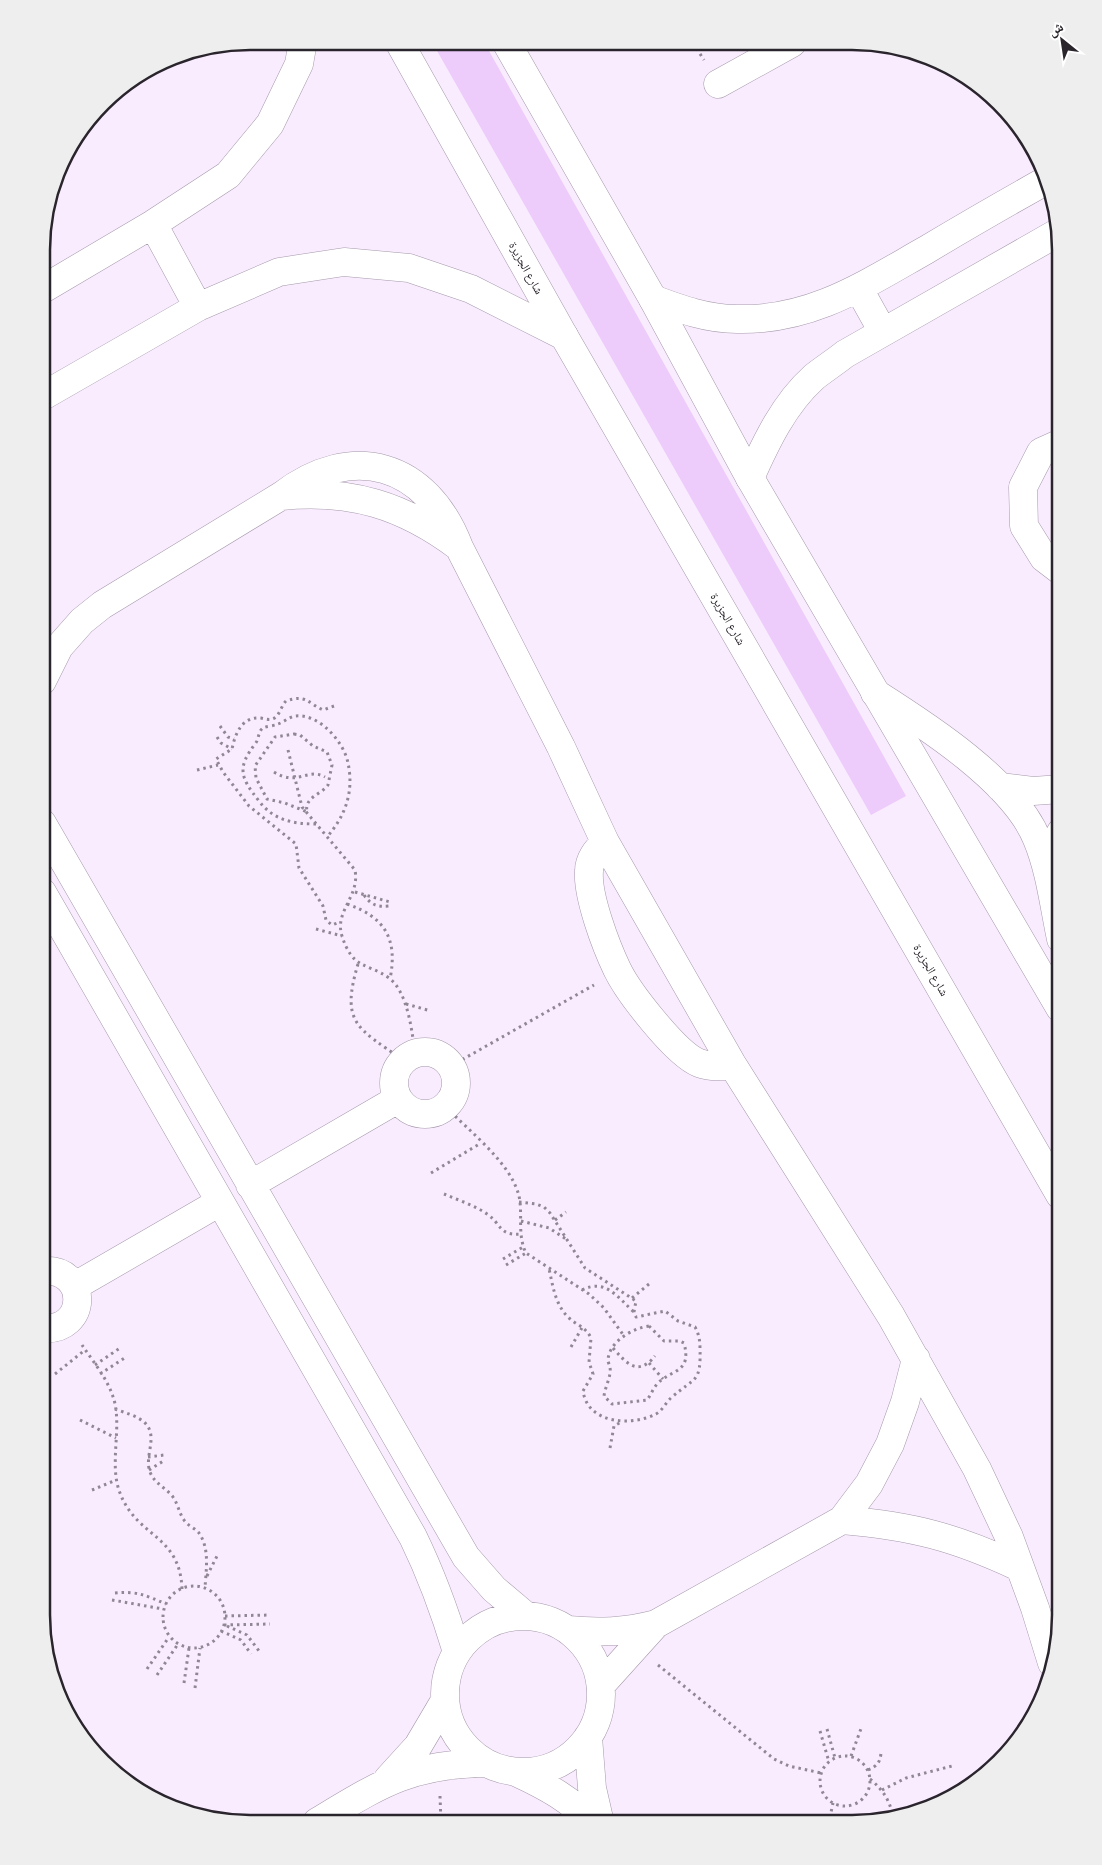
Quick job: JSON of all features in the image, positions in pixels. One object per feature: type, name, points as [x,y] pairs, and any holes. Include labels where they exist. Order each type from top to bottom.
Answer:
[{"type":"street","points":[[50,285],[153,224],[228,176],[270,124],[299,64],[302,50]]},
{"type":"street","name":"شارع الجزيرة","points":[[403,50],[564,336],[1052,1181]]},
{"type":"street","points":[[511,50],[653,299],[750,478],[1052,994]]},
{"type":"street","points":[[718,84],[779,50]]},
{"type":"street","points":[[653,299],[694,314],[737,320],[793,315],[823,306],[859,289],[1040,184]]},
{"type":"street","points":[[153,224],[198,307]]},
{"type":"street","points":[[750,478],[767,440],[788,407],[814,378],[845,354],[1052,236]]},
{"type":"street","points":[[50,392],[198,307],[279,272],[344,262],[409,268],[427,274],[471,289],[564,336]]},
{"type":"street","points":[[859,289],[883,332]]},
{"type":"street","points":[[1052,447],[1042,452],[1023,487],[1024,526],[1044,558],[1052,564]]},
{"type":"street","points":[[51,649],[102,605],[281,496],[335,495],[380,504],[413,517],[458,547],[552,730],[605,842],[732,1064],[891,1316],[977,1469],[1009,1537],[1048,1651]]},
{"type":"street","points":[[875,693],[928,726],[1000,787],[1022,811],[1037,838],[1047,869],[1052,896]]},
{"type":"street","points":[[1000,787],[1033,791],[1052,790]]},
{"type":"street","points":[[50,837],[466,1557],[494,1589],[526,1616]]},
{"type":"street","points":[[605,842],[591,860],[589,882],[601,927],[618,971],[647,1012],[688,1057],[710,1066],[732,1064]]},
{"type":"street","points":[[1047,869],[1052,850]]},
{"type":"street","points":[[50,906],[413,1537],[431,1574],[456,1652]]},
{"type":"street","points":[[428,1052],[441,1056],[451,1066],[456,1079],[454,1094],[446,1107],[434,1113],[420,1114],[407,1109],[398,1099],[394,1086],[396,1072],[409,1057],[428,1052]]},
{"type":"street","points":[[250,1185],[398,1099]]},
{"type":"street","points":[[75,1286],[220,1202]]},
{"type":"street","points":[[50,1270],[55,1270],[66,1276],[75,1286],[78,1298],[76,1312],[54,1325]]},
{"type":"street","points":[[568,1630],[627,1631],[656,1624],[842,1520],[869,1484],[890,1444],[905,1402],[916,1359]]},
{"type":"street","points":[[842,1520],[889,1524],[933,1533],[977,1547],[1019,1567]]},
{"type":"street","points":[[518,1773],[545,1770],[570,1757],[588,1737],[599,1712],[601,1685],[595,1664],[584,1645],[568,1630],[548,1620],[526,1616],[499,1619],[475,1632],[456,1652],[446,1676],[444,1702],[451,1727],[464,1748],[485,1763],[501,1770],[518,1773],[543,1784],[566,1798],[584,1815]]},
{"type":"street","points":[[601,1685],[634,1646],[656,1624]]},
{"type":"street","points":[[385,1782],[418,1746],[444,1702]]},
{"type":"street","points":[[588,1737],[592,1788],[598,1815]]},
{"type":"street","points":[[329,1815],[385,1782],[412,1772],[439,1766],[485,1763]]},
{"type":"path","points":[[334,706],[323,710],[309,699],[286,700],[278,716],[258,718],[244,723],[234,739],[232,749],[216,759],[218,765],[249,806],[296,844],[299,868],[323,906],[326,920],[332,925],[340,922]]},
{"type":"path","points":[[316,824],[293,823],[272,814],[253,794],[245,780],[242,768],[248,751],[258,740],[259,733],[263,728],[297,716],[307,718],[331,731],[341,745],[348,760],[350,777],[346,809],[338,824],[327,837]]},
{"type":"path","points":[[220,726],[228,737],[234,739]]},
{"type":"path","points":[[300,735],[313,746],[327,752],[330,756],[332,765],[328,785],[310,799],[306,805],[307,812],[286,803],[267,799],[256,778],[255,766],[275,737],[300,735]]},
{"type":"path","points":[[217,737],[221,743],[232,749]]},
{"type":"path","points":[[288,750],[300,801],[316,824],[355,870],[357,880],[355,892],[347,904],[340,922],[342,936],[358,964],[390,979],[405,1004],[411,1021],[409,1057],[362,1031],[352,1015],[351,990],[358,964]]},
{"type":"path","points":[[197,770],[218,765]]},
{"type":"path","points":[[274,772],[284,778],[295,779],[312,774],[325,777]]},
{"type":"path","points":[[355,892],[363,894],[390,904],[379,907],[370,903],[363,894]]},
{"type":"path","points":[[347,904],[366,910],[381,923],[391,940],[394,960],[390,979]]},
{"type":"path","points":[[316,929],[342,936]]},
{"type":"path","points":[[451,1066],[618,971]]},
{"type":"path","points":[[405,1004],[431,1011]]},
{"type":"path","points":[[446,1107],[505,1168],[513,1181],[519,1202],[523,1247],[526,1253],[582,1290],[604,1308],[624,1336]]},
{"type":"path","points":[[431,1173],[481,1143]]},
{"type":"path","points":[[444,1194],[488,1215],[502,1231],[511,1234],[522,1234]]},
{"type":"path","points":[[519,1202],[544,1207],[555,1220],[589,1272],[636,1301],[634,1312]]},
{"type":"path","points":[[555,1220],[566,1212]]},
{"type":"path","points":[[521,1221],[549,1228],[567,1240]]},
{"type":"path","points":[[503,1259],[523,1247]]},
{"type":"path","points":[[506,1265],[526,1253]]},
{"type":"path","points":[[549,1269],[560,1308],[570,1319],[583,1326],[591,1338],[589,1362],[593,1374],[583,1392],[585,1398],[602,1416],[621,1421]]},
{"type":"path","points":[[582,1290],[596,1284],[605,1287],[634,1312],[636,1317],[665,1311],[678,1321],[694,1327],[700,1339],[701,1370],[692,1383],[670,1398],[659,1413],[621,1421],[614,1426],[610,1448]]},
{"type":"path","points":[[632,1298],[649,1284]]},
{"type":"path","points":[[54,1325],[85,1350],[113,1394],[116,1480],[130,1512],[143,1527],[170,1548],[178,1560],[182,1589]]},
{"type":"path","points":[[571,1347],[583,1326]]},
{"type":"path","points":[[649,1326],[664,1341],[680,1341],[684,1344],[684,1362],[680,1369],[663,1379],[647,1400],[612,1404],[604,1396],[610,1372],[608,1361],[613,1348],[624,1336],[649,1326]]},
{"type":"path","points":[[95,1365],[120,1348]]},
{"type":"path","points":[[613,1348],[625,1362],[632,1366],[641,1366],[649,1363],[655,1356]]},
{"type":"path","points":[[55,1374],[85,1350]]},
{"type":"path","points":[[100,1374],[126,1357]]},
{"type":"path","points":[[649,1363],[663,1379]]},
{"type":"path","points":[[115,1409],[145,1423],[151,1437],[148,1457],[149,1470],[155,1481],[174,1498],[186,1523],[198,1531],[205,1544],[205,1588]]},
{"type":"path","points":[[80,1420],[116,1438]]},
{"type":"path","points":[[148,1457],[164,1455]]},
{"type":"path","points":[[149,1470],[165,1460]]},
{"type":"path","points":[[92,1490],[116,1480]]},
{"type":"path","points":[[206,1579],[217,1556]]},
{"type":"path","points":[[193,1586],[205,1588],[215,1595],[222,1604],[225,1616],[224,1625],[209,1644],[200,1648],[189,1648],[178,1644],[170,1637],[162,1619],[166,1604],[172,1595],[182,1589],[193,1586]]},
{"type":"path","points":[[115,1593],[141,1593],[166,1604]]},
{"type":"path","points":[[112,1600],[164,1609]]},
{"type":"path","points":[[225,1616],[270,1616]]},
{"type":"path","points":[[224,1625],[270,1624]]},
{"type":"path","points":[[224,1625],[247,1636],[259,1651]]},
{"type":"path","points":[[221,1631],[241,1640],[251,1654]]},
{"type":"path","points":[[148,1669],[170,1637]]},
{"type":"path","points":[[157,1675],[178,1644]]},
{"type":"path","points":[[634,1646],[774,1759],[789,1766],[821,1773]]},
{"type":"path","points":[[184,1682],[189,1648]]},
{"type":"path","points":[[195,1688],[200,1648]]},
{"type":"path","points":[[851,1756],[862,1726]]},
{"type":"path","points":[[827,1729],[835,1758]]},
{"type":"path","points":[[820,1731],[829,1762]]},
{"type":"path","points":[[868,1770],[875,1767],[880,1760],[881,1753]]},
{"type":"path","points":[[851,1756],[861,1762],[868,1770],[870,1788],[859,1802],[850,1806],[832,1803],[821,1791],[821,1773],[829,1762],[835,1758],[851,1756]]},
{"type":"path","points":[[882,1790],[906,1778],[952,1766]]},
{"type":"path","points":[[870,1779],[882,1790],[892,1811]]},
{"type":"path","points":[[830,1815],[832,1803]]},
{"type":"shaded area","points":[[437,50],[488,50],[906,796],[871,815]]}]
